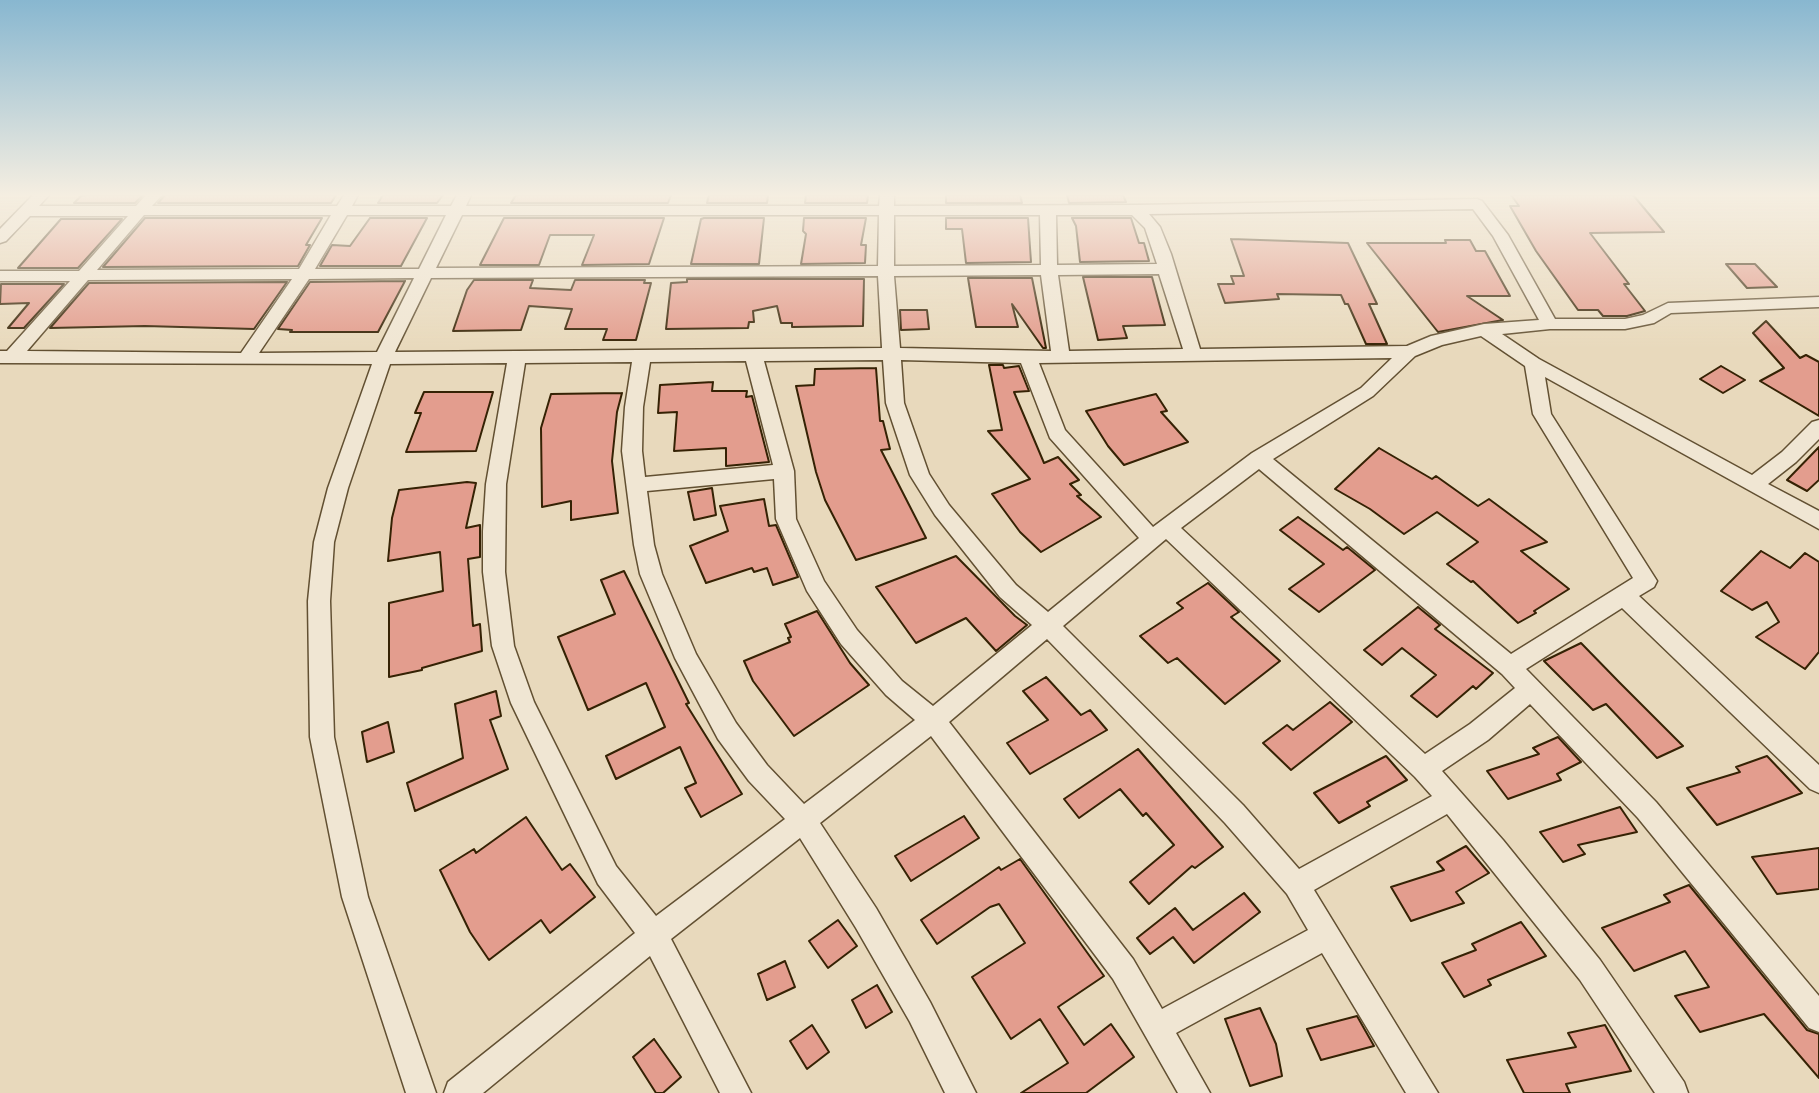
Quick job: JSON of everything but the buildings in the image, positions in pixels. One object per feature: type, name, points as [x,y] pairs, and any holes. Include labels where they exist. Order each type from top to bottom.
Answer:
[{"type":"street","points":[[6,358],[108,246]]},
{"type":"street","points":[[246,359],[320,246]]},
{"type":"street","points":[[421,1093],[355,897],[321,737],[318,668],[324,542],[338,488],[383,358],[437,246]]},
{"type":"street","points":[[886,246],[890,354],[895,403],[920,475],[942,510],[1007,591],[1049,626],[1234,814],[1296,885],[1423,1093]]},
{"type":"street","points":[[1049,246],[1049,271],[1060,356]]},
{"type":"street","points":[[1160,246],[1193,354]]},
{"type":"street","points":[[1506,246],[1550,324]]},
{"type":"street","points":[[0,276],[1166,270]]},
{"type":"street","points":[[459,1093],[654,935],[933,720],[1160,533],[1259,458],[1367,392],[1409,352],[1437,340],[1484,330],[1550,324],[1625,324],[1648,319],[1668,308],[1819,302]]},
{"type":"street","points":[[1484,330],[1533,363],[1755,483],[1819,521]]},
{"type":"street","points":[[6,358],[246,359],[517,355],[754,357],[890,354],[1028,357],[1409,352]]},
{"type":"street","points":[[517,355],[496,484],[494,572],[503,646],[523,703],[607,875],[654,935],[736,1093]]},
{"type":"street","points":[[642,357],[633,429],[636,485],[644,545],[651,574],[686,658],[727,731],[758,773],[803,820],[866,918],[907,988],[961,1093]]},
{"type":"street","points":[[754,357],[784,471],[786,519],[815,585],[849,637],[894,688],[933,720],[1123,969],[1195,1093]]},
{"type":"street","points":[[1028,357],[1057,433],[1138,526],[1160,533],[1424,769],[1494,849],[1590,970],[1674,1093]]},
{"type":"street","points":[[1510,667],[1646,581],[1542,414],[1533,363]]},
{"type":"street","points":[[1755,483],[1789,457],[1819,427]]},
{"type":"street","points":[[1259,458],[1510,667],[1647,810],[1819,1018]]},
{"type":"street","points":[[636,485],[784,471]]},
{"type":"street","points":[[1623,596],[1819,781]]},
{"type":"street","points":[[1424,769],[1479,732],[1530,690]]},
{"type":"street","points":[[1296,885],[1451,799]]},
{"type":"street","points":[[1158,1027],[1327,935]]}]
